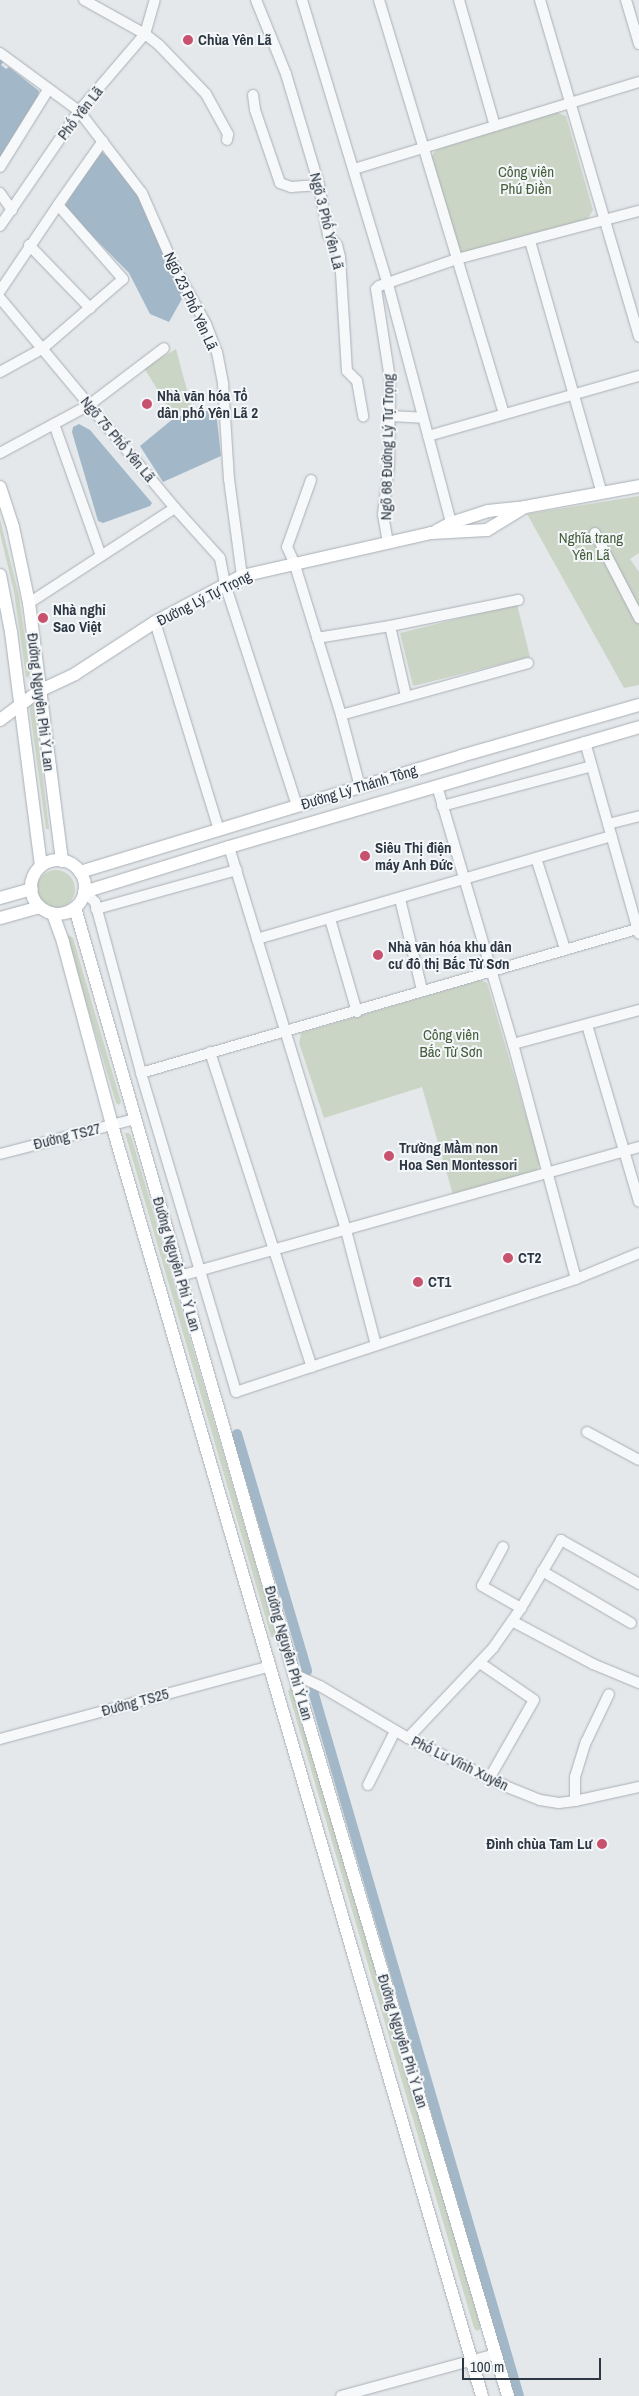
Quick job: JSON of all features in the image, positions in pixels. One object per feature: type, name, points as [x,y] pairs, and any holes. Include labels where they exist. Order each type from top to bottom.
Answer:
[{"type":"main road","name":"Đường Nguyên Phi Ỷ Lan","points":[[0,486],[13,527],[28,604],[62,861]]},
{"type":"main road","name":"Đường Lý Tự Trọng","points":[[431,533],[451,522],[488,511],[525,507],[639,486]]},
{"type":"main road","name":"Đường Lý Tự Trọng","points":[[0,720],[39,691],[75,674],[155,622],[242,576],[294,562],[431,533],[488,530],[525,507]]},
{"type":"main road","name":"Đường Nguyên Phi Ỷ Lan","points":[[0,575],[3,609],[20,705],[41,866]]},
{"type":"main road","name":"Đường Lý Thánh Tông","points":[[80,872],[297,805],[639,705]]},
{"type":"main road","name":"Đường Lý Thánh Tông","points":[[84,892],[337,815],[639,727]]},
{"type":"main road","points":[[331,795],[337,815]]},
{"type":"main road","points":[[52,861],[62,861],[72,864],[80,872],[85,882],[84,892],[75,908],[65,913],[53,914],[40,907],[34,899],[32,889],[34,876],[41,866],[52,861]]},
{"type":"main road","points":[[0,898],[32,889]]},
{"type":"main road","points":[[0,918],[40,907]]},
{"type":"main road","name":"Đường Nguyên Phi Ỷ Lan","points":[[75,908],[294,1674],[508,2396]]},
{"type":"main road","name":"Đường Nguyên Phi Ỷ Lan","points":[[53,914],[63,942],[112,1125],[482,2396]]},
{"type":"main road","points":[[270,1666],[294,1674]]},
{"type":"street","points":[[84,0],[145,34],[159,45],[206,94],[228,134],[227,140]]},
{"type":"street","name":"Phố Yên Lã","points":[[0,226],[79,111],[145,34],[155,0]]},
{"type":"street","name":"Ngõ 3 Phố Yên Lã","points":[[256,0],[286,74],[319,185],[328,235],[337,245],[340,258],[347,371],[357,381],[363,416]]},
{"type":"street","points":[[303,0],[388,284],[451,522]]},
{"type":"street","points":[[379,0],[422,148],[504,414]]},
{"type":"street","points":[[459,0],[495,126]]},
{"type":"street","points":[[540,0],[639,336]]},
{"type":"street","points":[[626,0],[639,44]]},
{"type":"street","name":"Ngõ 23 Phố Yên Lã","points":[[0,53],[79,111],[103,141],[142,193],[173,264],[206,324],[217,352],[223,384],[229,479],[242,576]]},
{"type":"street","points":[[354,169],[639,82]]},
{"type":"street","points":[[0,168],[48,90]]},
{"type":"street","points":[[253,95],[256,110],[280,183],[291,188],[319,185]]},
{"type":"street","points":[[0,291],[29,245],[103,141]]},
{"type":"street","points":[[0,194],[12,210]]},
{"type":"street","points":[[0,372],[42,349],[123,279],[58,205]]},
{"type":"street","points":[[388,284],[457,260],[639,211]]},
{"type":"street","points":[[530,241],[602,493]]},
{"type":"street","points":[[29,245],[90,308]]},
{"type":"street","name":"Ngõ 68 Đường Lý Tự Trọng","points":[[388,284],[379,286],[376,292],[390,379],[389,465],[383,514],[388,543]]},
{"type":"street","name":"Ngõ 75 Phố Yên Lã","points":[[0,298],[175,508],[220,558],[225,584],[297,805]]},
{"type":"street","points":[[0,453],[89,405],[164,348]]},
{"type":"street","points":[[428,436],[639,376]]},
{"type":"street","points":[[390,416],[424,418]]},
{"type":"street","points":[[54,424],[102,556]]},
{"type":"street","points":[[311,480],[287,547],[294,562],[341,715],[360,787]]},
{"type":"street","points":[[28,604],[175,508]]},
{"type":"street","points":[[595,533],[639,618]]},
{"type":"street","points":[[317,638],[390,626],[518,600]]},
{"type":"street","points":[[155,622],[219,830]]},
{"type":"street","points":[[390,626],[406,696]]},
{"type":"street","points":[[341,715],[528,663]]},
{"type":"street","points":[[141,1073],[357,1012],[422,990],[566,949],[638,932],[637,918],[611,836],[585,742]]},
{"type":"street","points":[[442,806],[592,766]]},
{"type":"street","points":[[436,786],[462,880],[513,1044],[576,1279]]},
{"type":"street","points":[[608,824],[639,816]]},
{"type":"street","points":[[257,939],[400,899],[611,836]]},
{"type":"street","points":[[230,847],[346,1230],[376,1346]]},
{"type":"street","points":[[536,858],[566,949]]},
{"type":"street","points":[[96,909],[236,870]]},
{"type":"street","points":[[84,892],[94,902],[141,1073],[236,1392],[576,1279],[639,1253]]},
{"type":"street","points":[[400,899],[422,990]]},
{"type":"street","points":[[330,919],[357,1012]]},
{"type":"street","points":[[513,1044],[639,1010]]},
{"type":"street","points":[[587,1025],[639,1202]]},
{"type":"street","points":[[210,1052],[312,1367]]},
{"type":"street","name":"Đường TS27","points":[[0,1154],[135,1119]]},
{"type":"street","points":[[180,1276],[547,1174],[639,1146]]},
{"type":"street","points":[[587,1432],[639,1460]]},
{"type":"street","points":[[408,1738],[480,1663],[521,1608],[561,1540],[639,1584]]},
{"type":"street","points":[[503,1547],[482,1586],[521,1608]]},
{"type":"street","points":[[542,1571],[631,1623]]},
{"type":"street","points":[[512,1621],[593,1664],[639,1683]]},
{"type":"street","points":[[480,1663],[534,1700],[490,1777]]},
{"type":"street","name":"Đường TS25","points":[[0,1739],[270,1666]]},
{"type":"street","name":"Phố Lư Vĩnh Xuyên","points":[[294,1674],[320,1686],[408,1738],[540,1800],[559,1803],[639,1787]]},
{"type":"street","points":[[574,1801],[575,1777],[586,1742],[609,1694]]},
{"type":"street","points":[[368,1785],[395,1730]]},
{"type":"street","points":[[341,2396],[496,2354]]},
{"type":"green space","name":"Công viên Phú Điền","points":[[556,112],[566,116],[593,210],[587,220],[460,256],[430,159],[436,150]]},
{"type":"green space","points":[[176,349],[192,409],[172,413],[144,368]]},
{"type":"green space","name":"Nghĩa trang Yên Lã","points":[[639,496],[639,553],[630,559],[639,572],[639,685],[624,688],[527,514]]},
{"type":"green space","points":[[0,519],[19,596],[30,673],[28,678],[26,677],[14,592],[0,533]]},
{"type":"green space","points":[[517,604],[530,657],[413,686],[400,633]]},
{"type":"green space","points":[[33,703],[49,829],[46,829],[29,704]]},
{"type":"green space","points":[[56,870],[69,876],[75,889],[69,902],[56,908],[43,902],[37,889],[43,876]]},
{"type":"green space","points":[[69,935],[73,938],[121,1102],[119,1105],[116,1103],[67,938]]},
{"type":"green space","name":"Công viên Bắc Từ Sơn","points":[[481,980],[487,983],[540,1163],[537,1171],[453,1195],[422,1087],[324,1118],[299,1043],[301,1033]]},
{"type":"green space","points":[[125,1133],[129,1133],[131,1136],[277,1638],[271,1637]]},
{"type":"green space","points":[[291,1687],[294,1688],[480,2324],[480,2329],[477,2331],[474,2328],[288,1691]]},
{"type":"water","points":[[0,58],[4,61],[1,65],[6,69],[9,67],[39,91],[38,96],[0,157]]},
{"type":"water","points":[[100,150],[135,183],[183,297],[169,322],[150,314],[129,273],[64,207]]},
{"type":"water","points":[[216,410],[221,456],[163,482],[140,446],[174,418],[193,412]]},
{"type":"water","points":[[79,424],[90,430],[152,503],[150,506],[103,523],[98,521],[72,432],[73,427]]},
{"type":"waterway","points":[[237,1434],[307,1671]]},
{"type":"waterway","points":[[313,1691],[519,2396]]},
{"type":"place","name":"Chùa Yên Lã","points":[[188,40]]},
{"type":"place","name":"Nhà văn hóa Tổ dân phố Yên Lã 2","points":[[147,404]]},
{"type":"place","name":"Nhà nghỉ Sao Việt","points":[[43,618]]},
{"type":"place","name":"Siêu Thị điện máy Anh Đức","points":[[365,856]]},
{"type":"place","name":"Nhà văn hóa khu dân cư đô thị Bắc Từ Sơn","points":[[378,955]]},
{"type":"place","name":"Trường Mầm non Hoa Sen Montessori","points":[[389,1156]]},
{"type":"place","name":"CT2","points":[[508,1258]]},
{"type":"place","name":"CT1","points":[[418,1282]]},
{"type":"place","name":"Đình chùa Tam Lư","points":[[602,1844]]}]
